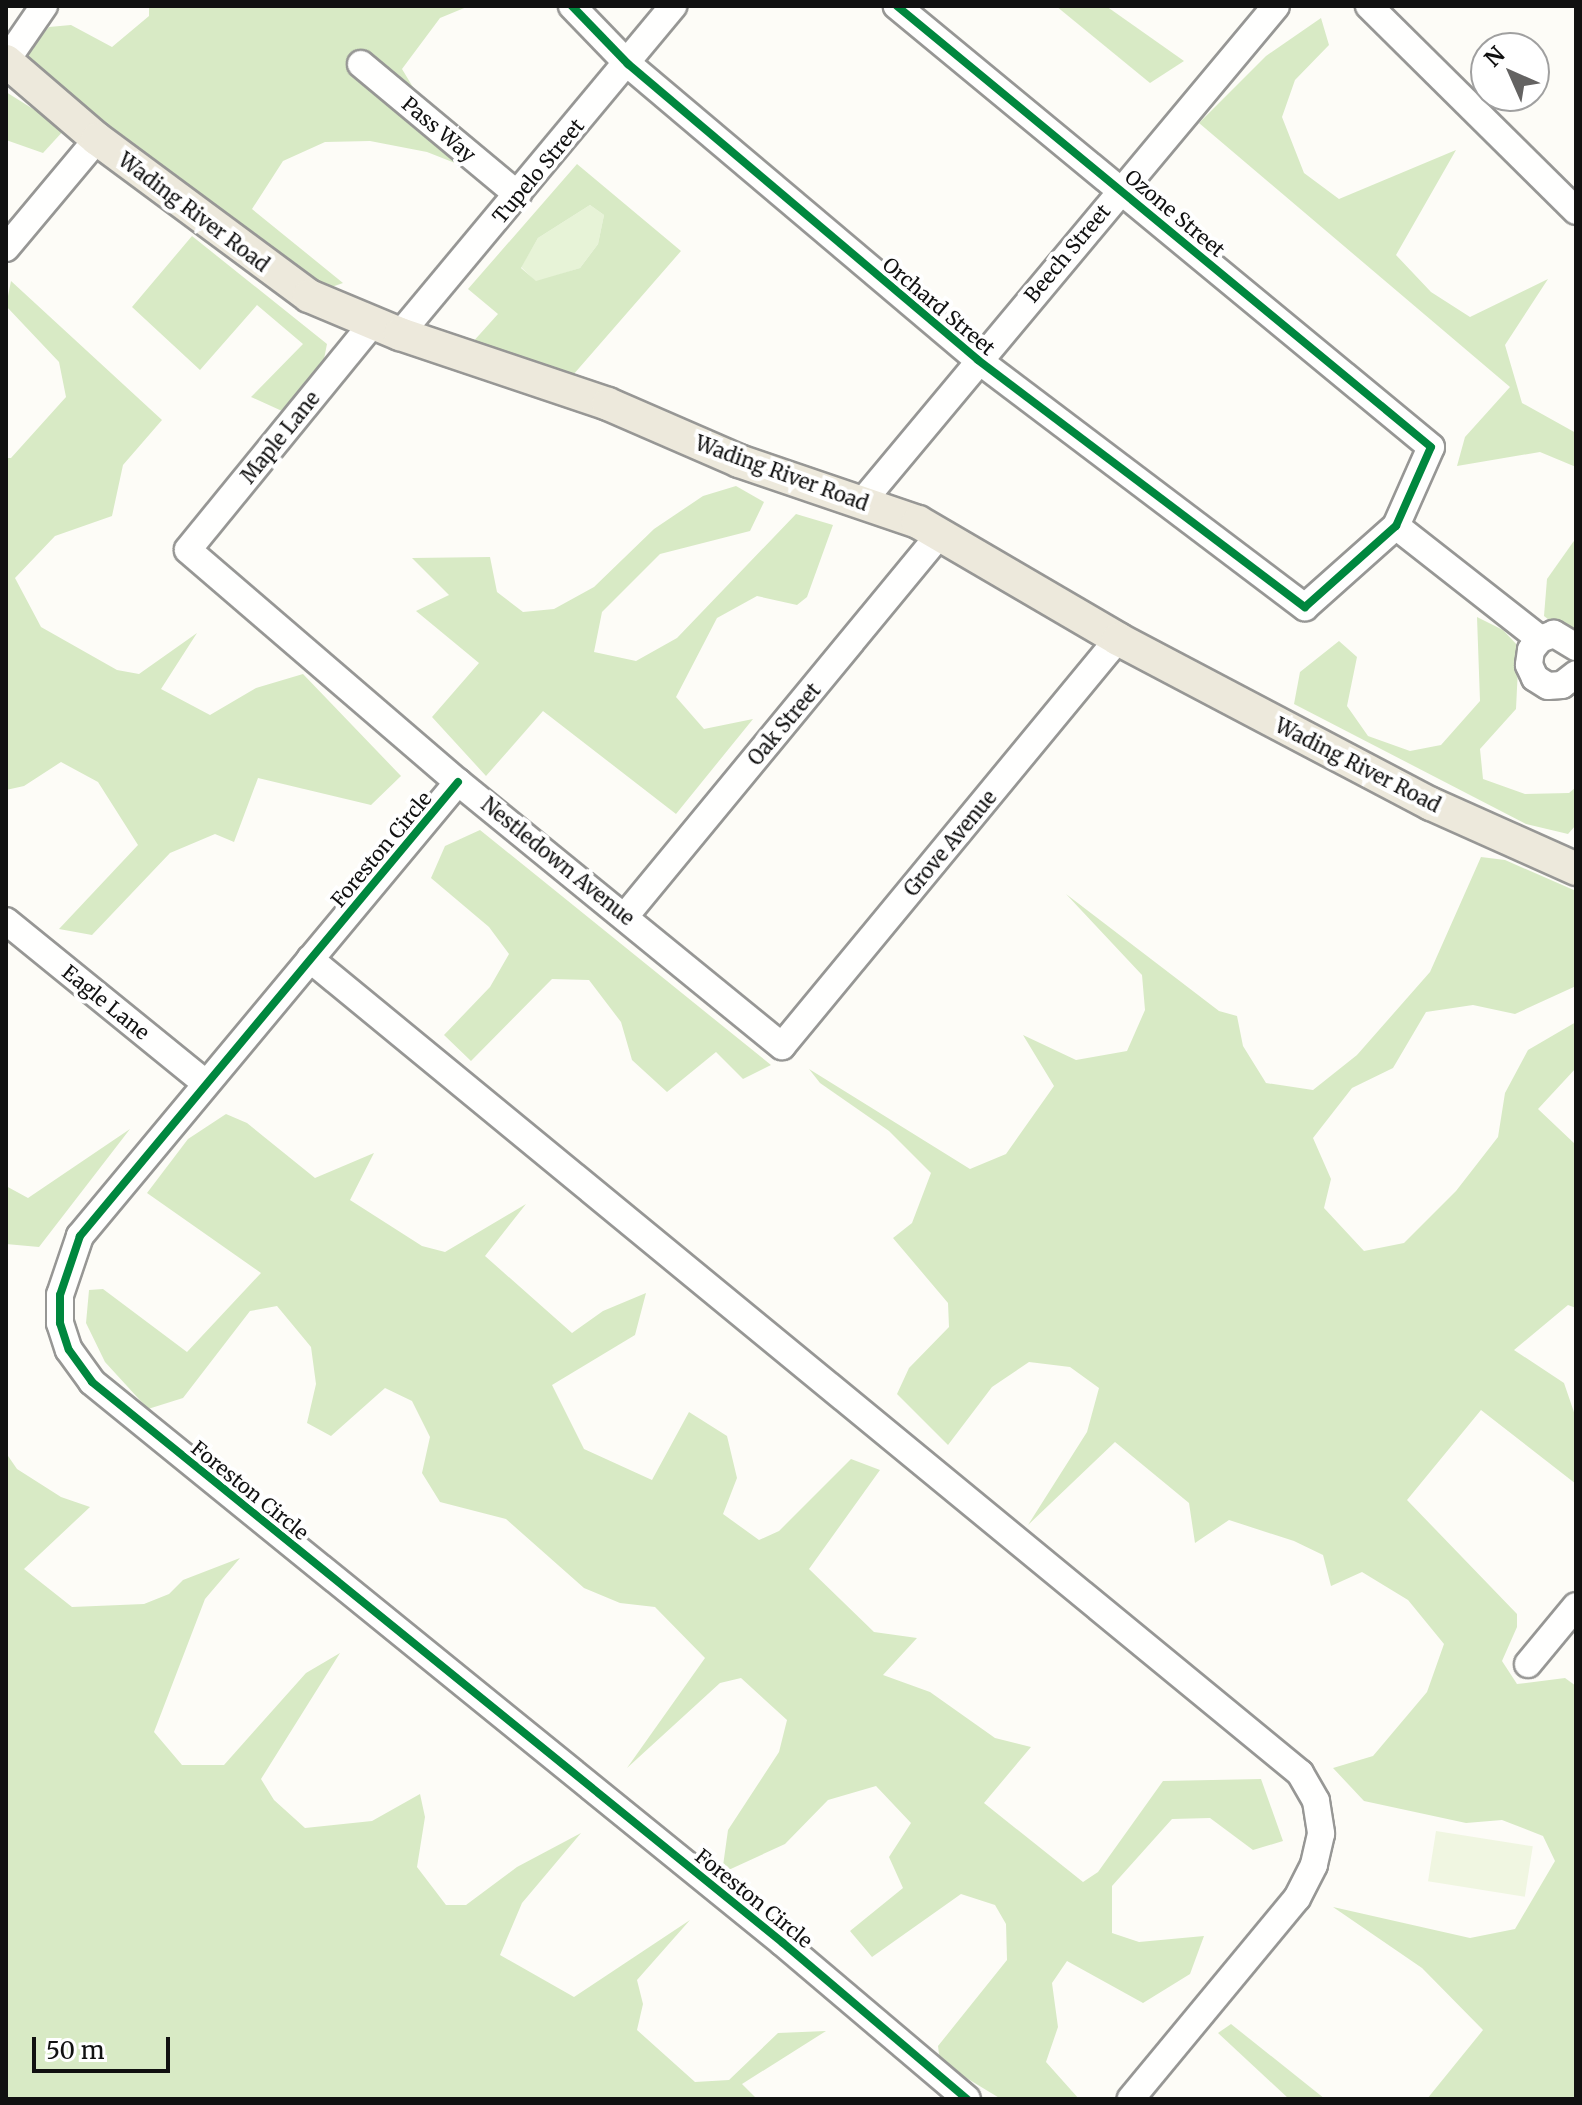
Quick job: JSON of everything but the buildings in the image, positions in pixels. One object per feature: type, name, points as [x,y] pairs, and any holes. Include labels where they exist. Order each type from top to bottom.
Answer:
[{"type":"main road","name":"Wading River Road","points":[[6,61],[97,139],[286,281],[386,329],[608,404],[739,461],[862,502],[941,533],[1118,639],[1431,804],[1576,869]]},
{"type":"street","points":[[6,61],[44,6]]},
{"type":"street","name":"Orchard Street","points":[[572,6],[628,64],[978,360],[1305,607],[1396,526]]},
{"type":"street","name":"Tupelo Street","points":[[386,329],[518,195],[673,6]]},
{"type":"street","name":"Ozone Street","points":[[897,6],[1431,447],[1396,526]]},
{"type":"street","name":"Beech Street","points":[[862,502],[1120,188],[1276,6]]},
{"type":"street","points":[[1369,6],[1576,211]]},
{"type":"street","name":"Pass Way","points":[[361,64],[518,195]]},
{"type":"street","points":[[6,248],[97,139]]},
{"type":"street","name":"Maple Lane","points":[[188,550],[386,329]]},
{"type":"street","points":[[1396,526],[1540,639]]},
{"type":"street","name":"Oak Street","points":[[626,915],[941,533]]},
{"type":"street","name":"Nestledown Avenue","points":[[188,550],[458,782],[626,915],[782,1046]]},
{"type":"street","points":[[1576,647],[1554,634],[1540,639],[1531,650],[1529,665],[1535,678],[1548,686],[1562,685],[1576,674]]},
{"type":"street","name":"Grove Avenue","points":[[782,1046],[1118,639]]},
{"type":"street","name":"Foreston Circle","points":[[458,782],[80,1236],[67,1264],[60,1323],[69,1350],[92,1382],[771,1933],[967,2099]]},
{"type":"street","name":"Eagle Lane","points":[[6,921],[205,1083]]},
{"type":"street","points":[[310,959],[1300,1773],[1316,1801],[1321,1834],[1314,1865],[1297,1898],[1131,2099]]},
{"type":"street","points":[[1528,1664],[1576,1606]]},
{"type":"green space","points":[[149,6],[469,6],[440,18],[402,69],[460,165],[427,152],[370,141],[325,142],[283,161],[252,209],[343,283],[323,290],[237,228],[35,65],[26,53],[49,27],[71,25],[112,47],[149,16]]},
{"type":"green space","points":[[1056,6],[1106,6],[1184,61],[1150,83]]},
{"type":"green space","points":[[1321,18],[1329,45],[1295,80],[1282,117],[1304,173],[1339,199],[1456,150],[1396,255],[1431,292],[1470,317],[1548,279],[1505,345],[1522,403],[1576,433],[1576,467],[1540,452],[1457,466],[1465,437],[1510,387],[1199,123],[1266,56]]},
{"type":"green space","points":[[6,92],[65,129],[43,153],[6,140]]},
{"type":"green space","points":[[577,164],[681,251],[573,375],[471,344],[498,314],[468,289]],"holes":[[[590,205],[604,215],[598,244],[580,268],[536,281],[521,268],[538,238]]]},
{"type":"green space","points":[[590,205],[604,215],[598,244],[580,268],[536,282],[521,267],[538,238]]},
{"type":"green space","points":[[192,236],[327,344],[322,369],[282,411],[251,397],[303,344],[257,305],[200,370],[132,307]]},
{"type":"green space","points":[[11,281],[162,420],[123,465],[112,516],[55,536],[15,578],[41,627],[117,670],[139,674],[197,633],[161,689],[210,715],[256,688],[303,674],[401,776],[371,805],[258,778],[234,842],[215,834],[170,853],[92,935],[59,929],[138,845],[98,782],[61,762],[24,786],[6,790],[6,458],[11,458],[66,397],[59,362],[6,306]]},
{"type":"green space","points":[[736,486],[764,502],[750,531],[660,554],[602,612],[594,652],[636,661],[677,638],[796,514],[833,525],[807,597],[797,605],[757,596],[717,618],[676,697],[704,729],[753,719],[676,814],[543,711],[486,776],[432,717],[479,663],[416,611],[449,595],[412,558],[490,557],[497,592],[523,612],[554,609],[594,587],[654,529],[703,496]]},
{"type":"green space","points":[[1576,538],[1576,641],[1544,616],[1547,579]]},
{"type":"green space","points":[[1477,617],[1503,630],[1519,647],[1516,709],[1480,749],[1483,779],[1525,794],[1569,793],[1576,787],[1576,825],[1568,834],[1526,824],[1294,704],[1300,672],[1339,641],[1357,657],[1347,706],[1368,736],[1410,751],[1441,745],[1480,701]]},
{"type":"green space","points":[[480,830],[771,1065],[743,1079],[716,1052],[667,1092],[632,1060],[621,1022],[589,980],[552,979],[471,1061],[444,1035],[490,987],[509,954],[489,927],[431,878],[445,846]]},
{"type":"green space","points":[[1481,857],[1505,860],[1576,891],[1576,986],[1515,1014],[1473,1005],[1426,1012],[1393,1068],[1352,1088],[1313,1138],[1331,1179],[1324,1208],[1364,1251],[1404,1243],[1456,1191],[1498,1137],[1505,1093],[1528,1050],[1576,1022],[1576,1068],[1538,1109],[1576,1145],[1576,1308],[1568,1305],[1514,1350],[1564,1383],[1576,1418],[1576,1484],[1481,1410],[1407,1500],[1517,1614],[1517,1627],[1502,1661],[1517,1684],[1565,1678],[1576,1686],[1576,2099],[1427,2099],[1483,2030],[1422,1968],[1333,1907],[1470,1938],[1515,1929],[1555,1861],[1543,1836],[1502,1820],[1466,1823],[1364,1801],[1333,1768],[1373,1756],[1427,1692],[1444,1644],[1408,1600],[1362,1572],[1331,1586],[1323,1555],[1294,1541],[1229,1520],[1195,1543],[1189,1503],[1115,1442],[1028,1525],[1087,1432],[1099,1388],[1070,1367],[1029,1362],[992,1387],[948,1445],[897,1394],[909,1368],[949,1327],[948,1303],[893,1238],[912,1223],[931,1173],[889,1131],[820,1083],[809,1069],[970,1169],[1006,1154],[1054,1086],[1023,1035],[1076,1060],[1127,1051],[1145,1010],[1142,975],[1066,894],[1219,1011],[1237,1016],[1243,1046],[1266,1083],[1313,1090],[1357,1055],[1430,972]]},
{"type":"green space","points":[[226,1114],[247,1123],[315,1178],[374,1153],[350,1200],[422,1246],[445,1252],[526,1204],[485,1256],[572,1333],[603,1311],[646,1293],[635,1335],[552,1385],[584,1449],[652,1480],[689,1412],[727,1436],[737,1478],[723,1514],[759,1540],[779,1531],[851,1459],[880,1470],[809,1569],[874,1632],[917,1638],[883,1675],[930,1692],[995,1738],[1031,1747],[984,1803],[1083,1882],[1098,1872],[1163,1781],[1261,1779],[1283,1841],[1253,1850],[1210,1818],[1172,1819],[1112,1886],[1112,1933],[1139,1942],[1204,1936],[1190,1974],[1143,2003],[1067,1961],[1052,1983],[1058,2027],[1046,2062],[1079,2099],[1001,2099],[940,2062],[938,2046],[1007,1960],[1006,1924],[995,1905],[961,1894],[872,1957],[850,1931],[903,1888],[889,1857],[911,1823],[876,1786],[828,1800],[785,1844],[722,1873],[728,1830],[779,1752],[787,1720],[741,1678],[720,1683],[627,1768],[705,1658],[655,1607],[620,1603],[584,1588],[506,1519],[440,1502],[422,1473],[430,1437],[412,1401],[385,1388],[331,1436],[307,1423],[316,1384],[311,1347],[277,1306],[250,1311],[183,1398],[148,1409],[105,1362],[86,1323],[89,1290],[103,1289],[187,1352],[261,1273],[147,1193],[188,1139]]},
{"type":"green space","points":[[130,1129],[39,1247],[6,1244],[6,1186],[28,1198]]},
{"type":"green space","points":[[6,1453],[17,1469],[61,1497],[90,1507],[24,1569],[72,1607],[144,1604],[169,1594],[183,1580],[240,1558],[205,1599],[154,1732],[182,1765],[224,1765],[306,1673],[340,1653],[261,1779],[274,1800],[305,1828],[372,1821],[420,1794],[425,1817],[417,1867],[446,1905],[466,1905],[517,1867],[581,1833],[522,1903],[500,1955],[574,1997],[690,1920],[637,1980],[643,2004],[637,2030],[695,2082],[729,2080],[778,2033],[826,2031],[742,2084],[757,2099],[6,2099]]},
{"type":"green space","points":[[1436,1831],[1533,1846],[1525,1897],[1428,1881]]},
{"type":"green space","points":[[1231,2024],[1325,2099],[1289,2099],[1218,2033]]},
{"type":"cycle path","points":[[572,6],[628,64],[978,360],[1305,607],[1396,526],[1431,447],[897,6]]},
{"type":"cycle path","points":[[458,782],[80,1236],[60,1295],[60,1323],[69,1350],[92,1382],[783,1943],[967,2099]]}]
